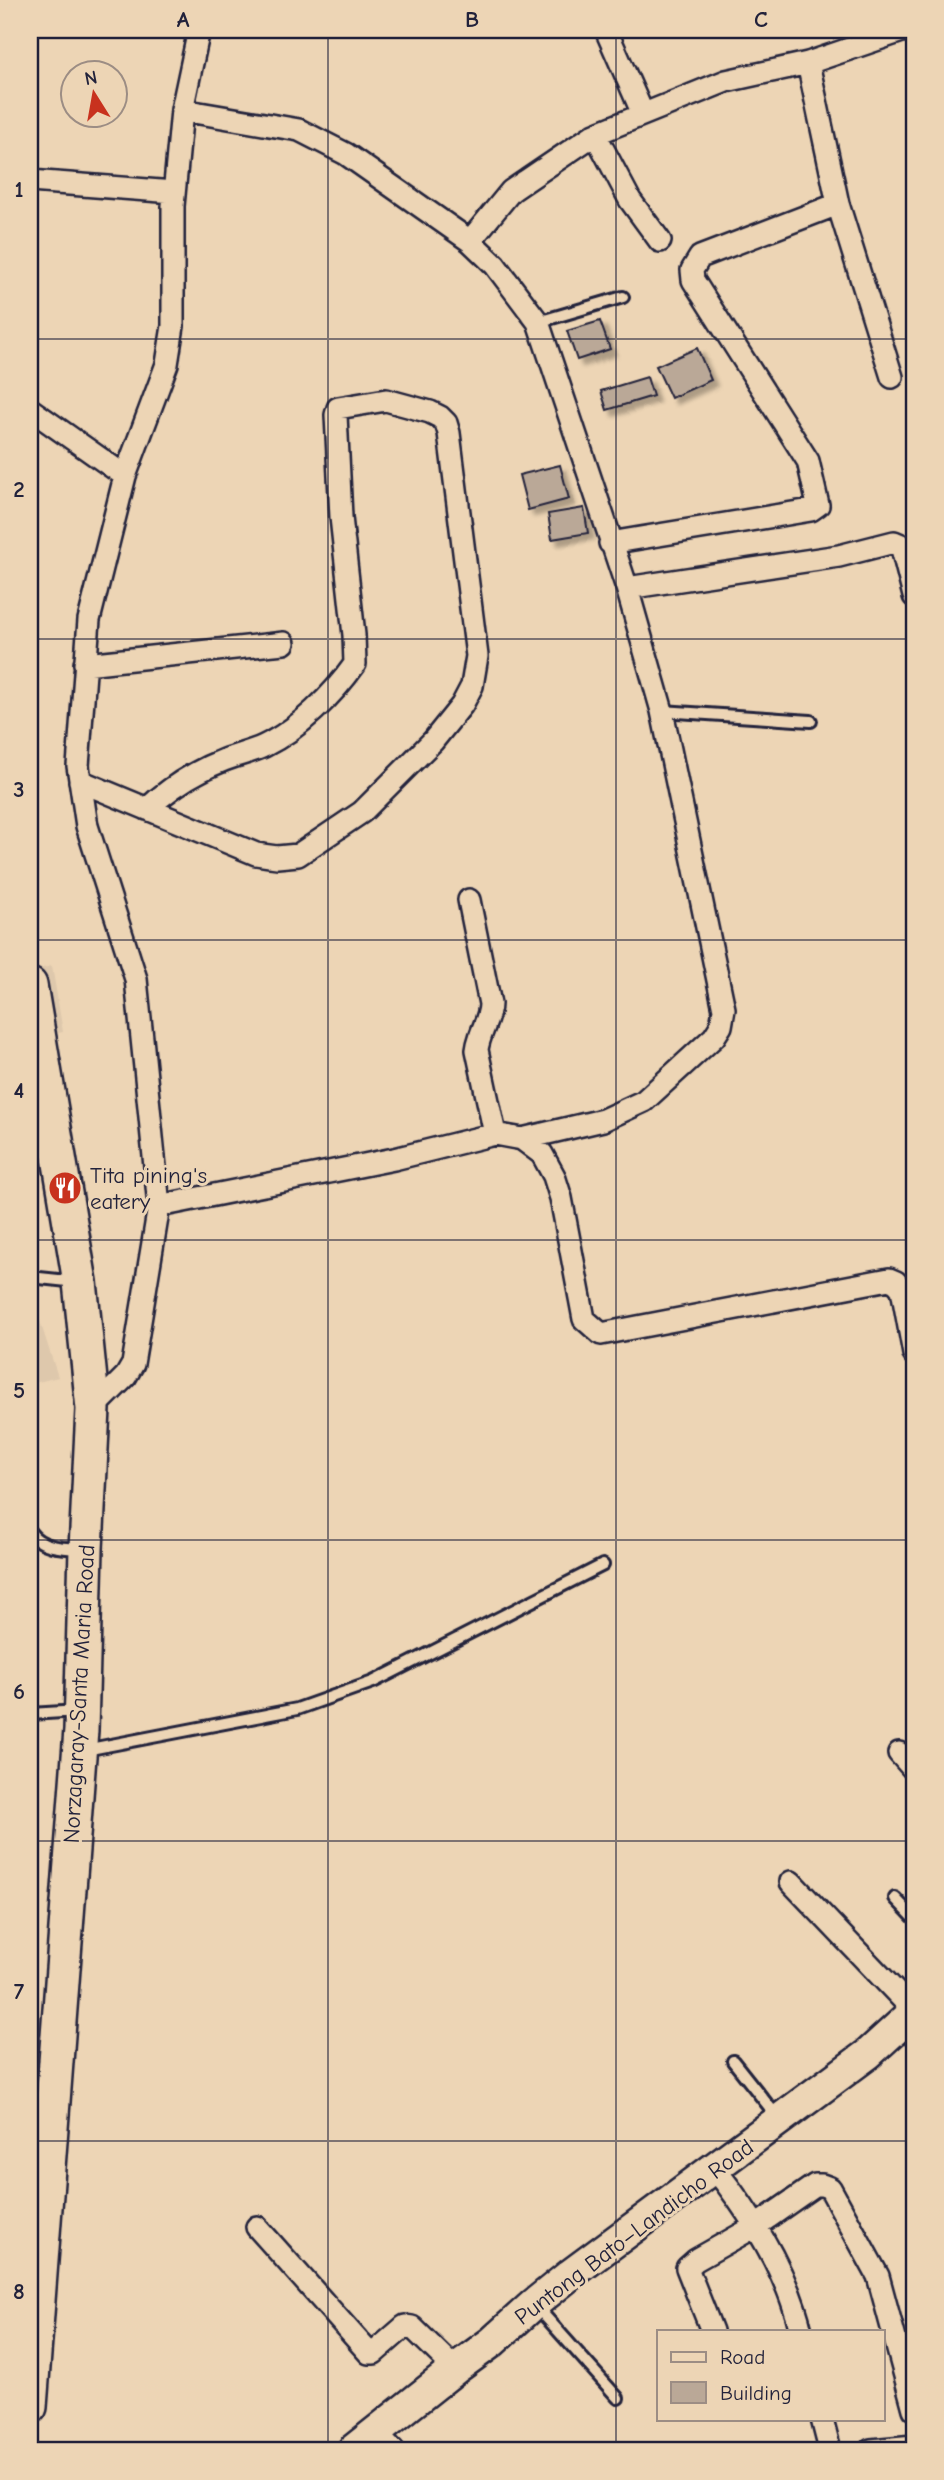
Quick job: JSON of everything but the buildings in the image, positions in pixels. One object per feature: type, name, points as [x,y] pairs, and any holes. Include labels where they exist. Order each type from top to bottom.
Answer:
[{"type":"main road","name":"Norzagaray-Santa Maria Road","points":[[30,985],[80,1282],[93,1409],[82,1711],[30,2400]]},
{"type":"main road","name":"Puntong Bato–Landicho Road","points":[[374,2444],[455,2369],[492,2342],[534,2304],[868,2054],[914,2012]]},
{"type":"street","points":[[93,1409],[126,1376],[133,1364],[159,1206],[136,979],[96,859],[87,826],[80,781],[78,766],[85,664],[89,620],[125,476],[167,364],[173,326],[174,192],[182,110],[198,30]]},
{"type":"street","points":[[606,30],[643,114]]},
{"type":"street","points":[[470,241],[511,191],[596,134],[726,81],[808,62],[905,30]]},
{"type":"street","points":[[808,62],[838,204],[892,377]]},
{"type":"street","points":[[159,1206],[394,1159],[495,1134],[522,1139],[603,1120],[645,1101],[714,1037],[721,1026],[724,1009],[662,711],[627,589],[538,322],[495,265],[470,241],[346,154],[299,130],[182,110]]},
{"type":"street","points":[[596,134],[630,200],[660,241]]},
{"type":"street","points":[[30,181],[174,192]]},
{"type":"street","points":[[610,543],[811,510],[818,505],[808,461],[693,280],[692,270],[700,257],[838,204]]},
{"type":"street","points":[[80,781],[147,809],[256,854],[277,858],[298,855],[362,812],[433,741],[463,705],[472,686],[477,656],[449,433],[446,423],[440,417],[386,400],[338,408],[336,415],[341,517],[355,664],[308,715],[279,738],[263,747],[223,761],[177,785],[163,793],[147,809]]},
{"type":"street","points":[[30,409],[125,476]]},
{"type":"street","points":[[627,589],[839,556],[894,542],[901,545],[904,552],[914,596]]},
{"type":"street","points":[[85,664],[284,643]]},
{"type":"street","points":[[469,900],[490,1004],[478,1037],[477,1051],[495,1134]]},
{"type":"street","points":[[522,1139],[542,1154],[554,1177],[561,1198],[584,1319],[601,1334],[889,1279],[902,1289],[914,1354]]},
{"type":"street","points":[[899,1753],[914,1770]]},
{"type":"street","points":[[791,1882],[914,2012]]},
{"type":"street","points":[[715,2169],[746,2208],[756,2226],[792,2297],[801,2330]]},
{"type":"street","points":[[712,2330],[687,2268],[696,2260],[756,2226],[815,2185],[830,2188],[878,2276],[914,2409]]},
{"type":"street","points":[[257,2227],[369,2353],[374,2353],[405,2326],[412,2327],[455,2369]]},
{"type":"street","points":[[822,2420],[830,2450]]},
{"type":"street","points":[[871,2450],[914,2445]]},
{"type":"lane","points":[[538,322],[623,297]]},
{"type":"lane","points":[[662,711],[811,721]]},
{"type":"lane","points":[[30,1277],[80,1282]]},
{"type":"lane","points":[[30,1532],[40,1542],[65,1548],[86,1549]]},
{"type":"lane","points":[[79,1751],[297,1709],[373,1682],[603,1565]]},
{"type":"lane","points":[[30,1714],[82,1711]]},
{"type":"lane","points":[[895,1898],[914,1918]]},
{"type":"lane","points":[[733,2061],[780,2121]]},
{"type":"lane","points":[[534,2304],[618,2398]]},
{"type":"shaded area","points":[[52,966],[63,1032],[44,1035],[33,970]]},
{"type":"shaded area","points":[[30,1290],[58,1377],[30,1384]]},
{"type":"place","name":"Tita pining's eatery","points":[[65,1188]]}]
